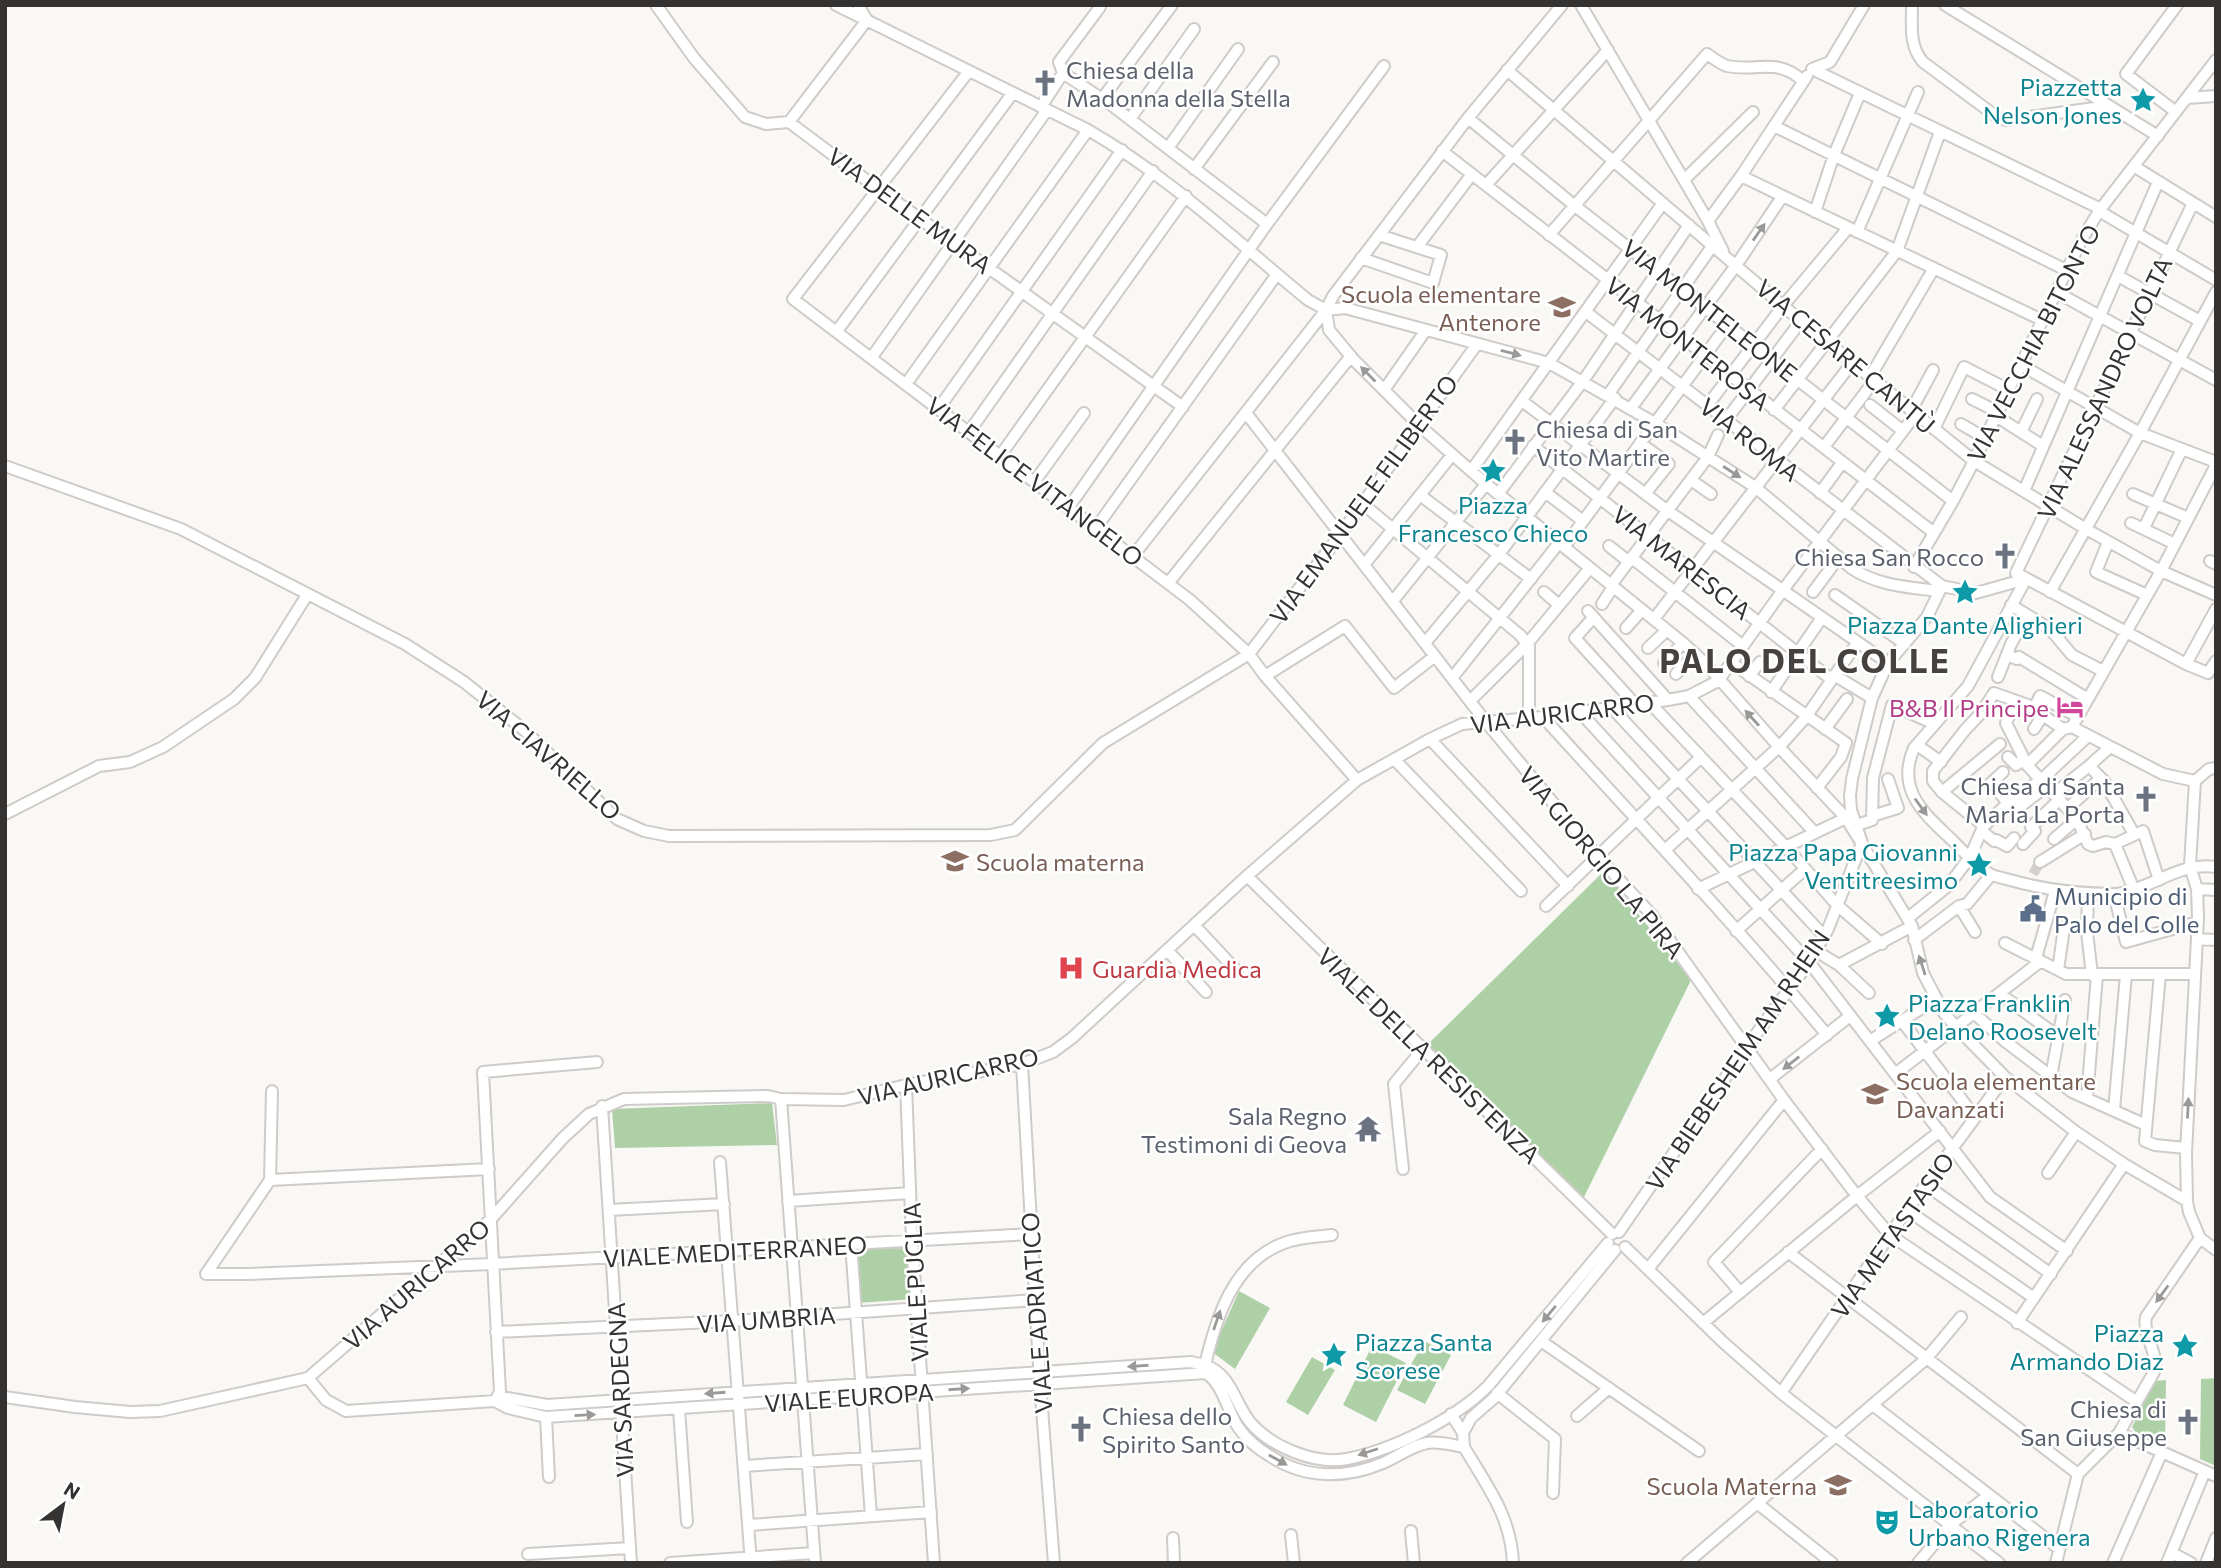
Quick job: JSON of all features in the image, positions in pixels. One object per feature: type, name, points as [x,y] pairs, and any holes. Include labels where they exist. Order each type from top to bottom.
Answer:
[{"type":"street","points":[[656,5],[694,58],[745,117],[766,124],[789,122],[867,20]]},
{"type":"street","points":[[836,5],[1088,130],[1122,150],[1186,196],[1308,300],[1326,310],[1345,309],[1549,363],[1611,396],[1755,487],[1864,577],[1887,584],[1976,593],[2021,576],[2186,664],[2208,673],[2216,661]]},
{"type":"street","points":[[858,5],[867,20]]},
{"type":"street","points":[[1102,99],[1172,5]]},
{"type":"street","points":[[1133,556],[1326,310],[1333,296],[1442,151],[1562,5]]},
{"type":"street","points":[[1581,5],[1708,221],[1724,254]]},
{"type":"street","points":[[1708,221],[1812,69],[1830,62],[1864,5]]},
{"type":"street","points":[[1912,5],[1915,53],[1923,62],[1997,117],[2006,120],[2109,106]]},
{"type":"street","points":[[1945,5],[2158,136]]},
{"type":"street","points":[[2176,112],[2126,74],[2177,5]]},
{"type":"street","points":[[1100,7],[1059,62],[1063,73],[1130,119],[1267,224]]},
{"type":"street","points":[[1130,119],[1194,29]]},
{"type":"street","points":[[1168,148],[1238,49]]},
{"type":"street","points":[[1486,185],[1608,50]]},
{"type":"street","points":[[1549,235],[1707,54],[1725,66],[1781,67],[1792,71],[1803,81]]},
{"type":"street","name":"VIA VECCHIA BITONTO","points":[[1914,567],[1974,461],[2066,270],[2100,210],[2216,60]]},
{"type":"street","points":[[1194,169],[1273,62]]},
{"type":"street","points":[[1069,507],[1267,224],[1384,66]]},
{"type":"street","points":[[1812,69],[2100,210],[2137,235],[2216,280]]},
{"type":"street","name":"VIA CESARE CANTÙ","points":[[1507,70],[1783,306],[1974,461],[2108,542],[2161,571],[2216,595]]},
{"type":"street","points":[[877,188],[969,71]]},
{"type":"street","points":[[872,357],[955,242],[1044,109],[1063,73]]},
{"type":"street","points":[[1707,406],[1783,306],[1853,230],[1880,178],[1918,92]]},
{"type":"street","points":[[1815,212],[1834,155],[1860,93]]},
{"type":"street","points":[[837,331],[1012,94]]},
{"type":"street","points":[[2187,98],[2216,96]]},
{"type":"street","points":[[1684,180],[1752,112]]},
{"type":"street","name":"VIA MONTELEONE","points":[[1468,118],[1575,206],[1953,501]]},
{"type":"street","name":"VIA DELLE MURA","points":[[789,122],[1183,407]]},
{"type":"street","points":[[1774,126],[2066,270]]},
{"type":"street","points":[[906,384],[1088,130]]},
{"type":"street","points":[[1774,410],[1897,251],[1940,132]]},
{"type":"street","points":[[939,408],[1122,150]]},
{"type":"street","name":"VIA MONTEROSA","points":[[1442,151],[1934,533]]},
{"type":"street","points":[[2135,167],[2216,217]]},
{"type":"street","points":[[969,432],[1153,171]]},
{"type":"street","points":[[1417,247],[1472,174]]},
{"type":"street","points":[[1741,176],[2042,320]]},
{"type":"street","points":[[2024,491],[2158,182]]},
{"type":"street","name":"VIA FELICE VITANGELO","points":[[877,188],[793,299],[1169,582],[1249,654],[1265,676]]},
{"type":"street","points":[[1000,456],[1186,196]]},
{"type":"street","points":[[1631,408],[1737,264],[1782,197]]},
{"type":"street","points":[[1471,471],[1663,203]]},
{"type":"street","name":"VIA ALESSANDRO VOLTA","points":[[2021,576],[2049,506],[2193,203]]},
{"type":"street","points":[[1498,494],[1583,381],[1689,225]]},
{"type":"street","points":[[1361,258],[1433,283],[1441,255],[1379,235]]},
{"type":"street","points":[[1425,643],[1498,555],[1580,446],[1638,351],[1713,245]]},
{"type":"street","points":[[1824,447],[1872,379],[1934,268]]},
{"type":"street","points":[[1096,528],[1277,274]]},
{"type":"street","points":[[2118,276],[2200,321]]},
{"type":"street","points":[[2056,292],[2216,380]]},
{"type":"street","points":[[2050,592],[2216,292]]},
{"type":"street","points":[[1326,310],[1329,330],[1420,426],[1498,494],[1695,654],[1846,818],[1910,922],[1923,973],[1936,999],[1956,1027],[2005,1077],[2076,1132],[2187,1201]]},
{"type":"street","name":"VIA ROMA","points":[[1586,312],[1726,420],[1751,447],[1776,460],[1914,567]]},
{"type":"street","points":[[1726,420],[1801,321]]},
{"type":"street","points":[[1452,677],[1531,579],[1583,521],[1728,324]]},
{"type":"street","points":[[1384,390],[1426,330]]},
{"type":"street","name":"VIA EMANUELE FILIBERTO","points":[[1249,654],[1340,535],[1477,344]]},
{"type":"street","points":[[1169,582],[1351,356]]},
{"type":"street","points":[[1654,619],[1852,363]]},
{"type":"street","points":[[2008,757],[2016,765],[2026,763],[2071,724],[2161,571],[2216,463],[2140,433],[2021,365]]},
{"type":"street","points":[[1934,429],[1964,368],[2009,390]]},
{"type":"street","name":"VIA AURICARRO","points":[[5,1397],[130,1412],[160,1411],[308,1378],[439,1267],[491,1219],[589,1114],[624,1099],[768,1096],[781,1099],[844,1100],[906,1084],[1022,1064],[1053,1052],[1072,1038],[1247,876],[1357,780],[1394,759],[1462,724],[1543,717],[1668,700],[1689,696],[1718,681],[1903,431],[1933,370]]},
{"type":"street","points":[[2021,432],[2037,398]]},
{"type":"street","points":[[1972,399],[2043,446]]},
{"type":"street","points":[[1522,401],[1644,494],[1888,663]]},
{"type":"street","points":[[1870,405],[1903,431]]},
{"type":"street","points":[[1035,481],[1084,413]]},
{"type":"street","name":"VIA GIORGIO LA PIRA","points":[[1246,414],[1486,722],[1598,856],[1651,914],[1784,1100],[1890,1235],[2137,1402]]},
{"type":"street","points":[[1961,424],[1985,438]]},
{"type":"street","points":[[1602,604],[1630,560],[1708,457],[1718,435]]},
{"type":"street","points":[[1640,443],[1669,464],[1644,494]]},
{"type":"street","name":"VIA MARESCIA","points":[[1533,446],[1797,654],[1872,698]]},
{"type":"street","points":[[2144,528],[2182,449]]},
{"type":"street","points":[[1364,565],[1452,455]]},
{"type":"street","name":"VIA CIAVRIELLO","points":[[5,466],[181,529],[405,644],[464,682],[524,730],[617,819],[644,831],[669,836],[991,835],[1015,830],[1103,743],[1249,654]]},
{"type":"street","points":[[1820,493],[1839,467]]},
{"type":"street","points":[[1691,480],[1711,494]]},
{"type":"street","points":[[1393,601],[1486,484]]},
{"type":"street","points":[[1545,492],[1583,521]]},
{"type":"street","points":[[2133,494],[2188,519]]},
{"type":"street","points":[[1420,495],[1531,579]]},
{"type":"street","points":[[1363,503],[1527,644],[1531,669],[1529,718]]},
{"type":"street","points":[[2131,523],[2175,544]]},
{"type":"street","points":[[2108,542],[2096,572],[2147,595]]},
{"type":"street","points":[[1609,546],[1743,646]]},
{"type":"street","points":[[1813,592],[1839,557]]},
{"type":"street","points":[[1914,567],[1940,589]]},
{"type":"street","points":[[1470,701],[1527,644],[1590,568]]},
{"type":"street","points":[[2021,576],[2011,605],[1968,686],[1917,745],[1910,757],[1908,778],[1915,800],[1931,820],[1991,875],[2027,885],[2055,891],[2114,894],[2134,890],[2190,866],[2216,867]]},
{"type":"street","points":[[1862,843],[1851,810],[1852,779],[1872,698],[1888,663],[1927,617],[1940,589]]},
{"type":"street","points":[[1544,592],[1559,605]]},
{"type":"street","points":[[5,814],[99,766],[130,762],[163,747],[234,699],[255,678],[307,595]]},
{"type":"street","points":[[1835,595],[1905,644]]},
{"type":"street","points":[[2011,605],[2050,629],[2072,655],[2103,671]]},
{"type":"street","points":[[2186,664],[2216,609]]},
{"type":"street","points":[[1626,628],[1642,610]]},
{"type":"street","points":[[1635,705],[1575,638],[1590,615],[1668,700]]},
{"type":"street","points":[[1998,677],[2027,615]]},
{"type":"street","points":[[1771,692],[1821,619]]},
{"type":"street","points":[[1357,780],[1265,676],[1345,625],[1394,688],[1435,656]]},
{"type":"street","points":[[1648,648],[1667,630]]},
{"type":"street","points":[[1664,663],[1683,643]]},
{"type":"street","points":[[1665,850],[1779,747],[1806,717],[1857,643]]},
{"type":"street","points":[[1676,674],[1695,654]]},
{"type":"street","points":[[2007,655],[2017,659],[2019,657],[2088,699]]},
{"type":"street","points":[[1749,676],[1760,662]]},
{"type":"street","points":[[1732,663],[1846,743],[1841,757],[1816,788]]},
{"type":"street","points":[[2071,724],[1994,693],[1933,771],[1933,781],[1942,792],[1987,822],[1994,841],[2007,846],[2035,831],[2031,827],[2088,736]]},
{"type":"street","points":[[1689,696],[1815,833]]},
{"type":"street","points":[[2034,729],[2040,696],[2071,724],[2109,748],[2163,774],[2194,781]]},
{"type":"street","points":[[1825,730],[1847,699]]},
{"type":"street","points":[[2016,701],[2006,723],[2026,763],[2077,819],[2088,844],[2115,844],[2143,831],[2159,880]]},
{"type":"street","points":[[1649,702],[1837,905],[1882,944]]},
{"type":"street","points":[[1857,825],[1872,820],[1873,781],[1892,705],[1935,724]]},
{"type":"street","points":[[1612,708],[1824,936]]},
{"type":"street","points":[[1580,712],[1809,962],[1990,1197],[2067,1251]]},
{"type":"street","points":[[1543,717],[1665,850],[1827,1035]]},
{"type":"street","points":[[1430,739],[1568,886]]},
{"type":"street","points":[[1942,792],[2000,744]]},
{"type":"street","points":[[1917,745],[1941,762]]},
{"type":"street","points":[[2054,793],[2109,748]]},
{"type":"street","points":[[1546,906],[1701,757]]},
{"type":"street","points":[[1394,759],[1521,891]]},
{"type":"street","points":[[2089,766],[2101,778],[2134,834]]},
{"type":"street","points":[[2216,768],[2209,769],[2194,781],[2190,866],[2197,889],[2198,922],[2186,1148],[2189,1212],[2200,1238],[2216,1250]]},
{"type":"street","points":[[2003,772],[1991,783],[2008,803]]},
{"type":"street","points":[[1873,781],[1908,778]]},
{"type":"street","points":[[1839,965],[1882,944],[1949,885],[1970,857],[1987,822],[2008,803],[2054,793],[2101,778]]},
{"type":"street","points":[[1872,816],[1898,807],[1888,779]]},
{"type":"street","points":[[1698,889],[1846,818]]},
{"type":"street","points":[[2053,839],[2077,819]]},
{"type":"street","points":[[2040,862],[2085,834]]},
{"type":"street","name":"VIA BIEBESHEIM AM RHEIN","points":[[1463,1433],[1471,1418],[1497,1394],[1541,1341],[1616,1241],[1746,1048],[1809,962],[1824,936],[1862,843]]},
{"type":"street","points":[[2115,844],[2134,890]]},
{"type":"street","points":[[1736,931],[1805,869]]},
{"type":"street","points":[[2027,885],[2033,874]]},
{"type":"street","points":[[1914,940],[1959,906],[1967,904],[1991,875]]},
{"type":"street","name":"VIALE DELLA RESISTENZA","points":[[1247,876],[1616,1241],[1703,1323],[1781,1393],[1999,1563]]},
{"type":"street","points":[[2197,889],[2216,890]]},
{"type":"street","points":[[1895,1074],[2000,994],[2038,959],[2055,891]]},
{"type":"street","points":[[2087,1098],[2094,975],[2087,932],[2088,893]]},
{"type":"street","points":[[2114,894],[2126,942],[2198,922]]},
{"type":"street","points":[[1959,906],[1975,932]]},
{"type":"street","points":[[1194,925],[1237,971]]},
{"type":"street","points":[[2058,970],[2064,928]]},
{"type":"street","points":[[2197,939],[2216,940]]},
{"type":"street","points":[[2005,943],[2066,974],[2195,974]]},
{"type":"street","points":[[1167,950],[1206,992]]},
{"type":"street","points":[[1816,951],[1839,965],[1869,993]]},
{"type":"street","points":[[2160,974],[2145,1141],[2155,1146],[2186,1148]]},
{"type":"street","points":[[2115,1110],[2126,975]]},
{"type":"street","points":[[2000,994],[2059,1037]]},
{"type":"street","points":[[1870,1041],[1936,999]]},
{"type":"street","points":[[2051,1077],[2065,1000]]},
{"type":"street","points":[[1975,1014],[2072,1092],[2146,1125]]},
{"type":"street","points":[[1770,1079],[1850,1016]]},
{"type":"street","points":[[1902,1021],[1975,1117]]},
{"type":"street","points":[[1403,1169],[1394,1084],[1422,1050]]},
{"type":"street","points":[[495,1401],[499,1392],[483,1072],[597,1062]]},
{"type":"street","name":"VIALE ADRIATICO","points":[[1022,1064],[1040,1378],[1054,1563]]},
{"type":"street","name":"VIA METASTASIO","points":[[1781,1393],[1907,1210],[2005,1077]]},
{"type":"street","name":"VIALE PUGLIA","points":[[906,1084],[912,1241],[934,1563]]},
{"type":"street","points":[[272,1091],[271,1180],[489,1170]]},
{"type":"street","points":[[670,1563],[814,1558],[781,1099]]},
{"type":"street","points":[[1648,1269],[1784,1100]]},
{"type":"street","name":"VIA SARDEGNA","points":[[603,1106],[631,1563]]},
{"type":"street","points":[[1703,1323],[1940,1131]]},
{"type":"street","points":[[2048,1173],[2076,1132]]},
{"type":"street","points":[[1740,1292],[1714,1262],[1822,1149]]},
{"type":"street","points":[[720,1162],[751,1560]]},
{"type":"street","points":[[2017,1323],[2124,1164]]},
{"type":"street","name":"VIALE MEDITERRANEO","points":[[271,1180],[206,1274],[439,1267],[1031,1234]]},
{"type":"street","points":[[1926,1185],[2050,1274]]},
{"type":"street","points":[[788,1201],[910,1193]]},
{"type":"street","points":[[609,1210],[724,1204]]},
{"type":"street","points":[[1907,1210],[2034,1298]]},
{"type":"street","points":[[1205,1369],[1213,1331],[1224,1301],[1258,1258],[1281,1244],[1332,1235]]},
{"type":"street","points":[[2056,1563],[2078,1474],[2119,1433],[2156,1365],[2146,1332],[2146,1317],[2200,1238]]},
{"type":"street","name":"VIA BIEBESHEIM AM RHEIN","points":[[1431,1425],[1473,1401],[1616,1241]]},
{"type":"street","points":[[851,1244],[871,1516]]},
{"type":"street","points":[[1788,1252],[2078,1474]]},
{"type":"street","name":"VIA UMBRIA","points":[[496,1332],[733,1321],[1036,1300]]},
{"type":"street","points":[[1688,1563],[1835,1436],[1874,1406],[1926,1359],[1961,1317]]},
{"type":"street","points":[[1541,1341],[1699,1451]]},
{"type":"street","points":[[1205,1369],[1217,1369],[1228,1382],[1249,1421],[1262,1434],[1298,1454],[1345,1459],[1385,1447],[1431,1425],[1442,1443]]},
{"type":"street","points":[[1205,1369],[1215,1379],[1239,1429],[1256,1447],[1294,1469],[1315,1475],[1341,1474],[1366,1469],[1430,1442],[1464,1447]]},
{"type":"street","name":"VIALE EUROPA","points":[[495,1401],[508,1408],[546,1417],[803,1401],[862,1396],[922,1386],[1205,1369]]},
{"type":"street","name":"VIALE EUROPA","points":[[308,1378],[326,1401],[346,1411],[507,1398],[547,1405],[861,1384],[922,1386]]},
{"type":"street","points":[[1577,1416],[1609,1388]]},
{"type":"street","points":[[1497,1394],[1555,1439],[1553,1493]]},
{"type":"street","points":[[1874,1406],[2058,1548]]},
{"type":"street","points":[[679,1409],[687,1522]]},
{"type":"street","points":[[1451,1414],[1463,1433],[1464,1447],[1506,1520],[1514,1563]]},
{"type":"street","points":[[546,1417],[549,1477]]},
{"type":"street","points":[[1442,1443],[1463,1433]]},
{"type":"street","points":[[2119,1433],[2211,1473],[2170,1558],[2191,1563]]},
{"type":"street","points":[[2113,1563],[2162,1452]]},
{"type":"street","points":[[744,1466],[927,1454]]},
{"type":"street","points":[[1918,1563],[1950,1525],[1989,1495]]},
{"type":"street","points":[[1757,1503],[1832,1563]]},
{"type":"street","points":[[749,1525],[931,1512]]},
{"type":"street","points":[[1411,1531],[1414,1563]]},
{"type":"street","points":[[1292,1535],[1294,1563]]},
{"type":"street","points":[[1173,1538],[1174,1563]]},
{"type":"street","points":[[2206,1563],[2216,1538]]},
{"type":"street","points":[[528,1554],[630,1548]]},
{"type":"green space","points":[[1604,871],[1691,980],[1583,1199],[1422,1050]]},
{"type":"green space","points":[[772,1103],[777,1145],[615,1148],[612,1109]]},
{"type":"green space","points":[[902,1244],[903,1251],[911,1251],[915,1299],[857,1303],[853,1246]]},
{"type":"green space","points":[[1239,1291],[1270,1308],[1235,1369],[1212,1352]]},
{"type":"green space","points":[[1424,1341],[1451,1355],[1425,1404],[1397,1390]]},
{"type":"green space","points":[[1372,1346],[1406,1363],[1376,1422],[1343,1405]]},
{"type":"green space","points":[[1312,1357],[1335,1370],[1308,1415],[1286,1402]]},
{"type":"green space","points":[[2216,1378],[2216,1466],[2200,1459],[2201,1379]]},
{"type":"green space","points":[[2166,1380],[2165,1444],[2136,1433],[2132,1427],[2155,1381]]},
{"type":"tunnel","points":[[2033,874],[2040,862]]},
{"type":"place","name":"Chiesa della Madonna della Stella","points":[[1045,83]]},
{"type":"place","name":"Piazzetta Nelson Jones","points":[[2143,100]]},
{"type":"place","name":"Scuola elementare Antenore","points":[[1562,307]]},
{"type":"place","name":"Chiesa di San Vito Martire","points":[[1515,442]]},
{"type":"place","name":"Piazza Francesco Chieco","points":[[1493,471]]},
{"type":"place","name":"Chiesa San Rocco","points":[[2005,556]]},
{"type":"place","name":"Piazza Dante Alighieri","points":[[1965,592]]},
{"type":"place","name":"B&B Il Principe","points":[[2070,707]]},
{"type":"place","name":"Chiesa di Santa Maria La Porta","points":[[2146,799]]},
{"type":"place","name":"Scuola materna","points":[[955,861]]},
{"type":"place","name":"Piazza Papa Giovanni Ventitreesimo","points":[[1979,865]]},
{"type":"place","name":"Municipio di Palo del Colle","points":[[2033,909]]},
{"type":"place","name":"Guardia Medica","points":[[1071,968]]},
{"type":"place","name":"Piazza Franklin Delano Roosevelt","points":[[1887,1016]]},
{"type":"place","name":"Scuola elementare Davanzati","points":[[1875,1094]]},
{"type":"place","name":"Sala Regno Testimoni di Geova","points":[[1368,1129]]},
{"type":"place","name":"Piazza Armando Diaz","points":[[2185,1346]]},
{"type":"place","name":"Piazza Santa Scorese","points":[[1334,1355]]},
{"type":"place","name":"Chiesa di San Giuseppe","points":[[2188,1422]]},
{"type":"place","name":"Chiesa dello Spirito Santo","points":[[1081,1429]]},
{"type":"place","name":"Scuola Materna","points":[[1838,1485]]},
{"type":"place","name":"Laboratorio Urbano Rigenera","points":[[1887,1522]]},
{"type":"district","name":"PALO DEL COLLE","points":[[1805,660]]}]
